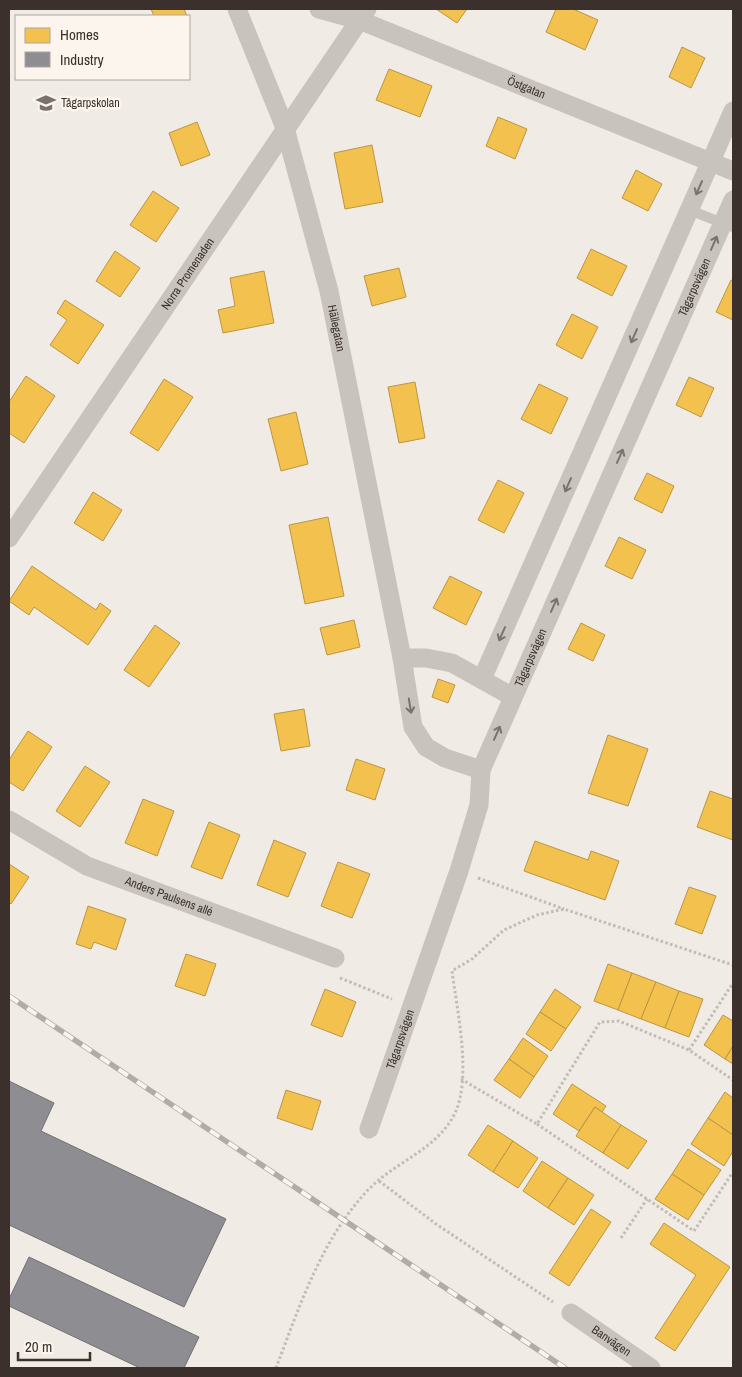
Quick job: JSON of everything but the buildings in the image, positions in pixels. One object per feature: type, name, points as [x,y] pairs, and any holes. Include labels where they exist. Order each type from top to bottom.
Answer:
[{"type":"street","name":"Hällegatan","points":[[237,9],[285,128],[329,291],[402,658],[413,727],[426,747],[445,758],[481,770]]},
{"type":"street","name":"Östgatan","points":[[319,9],[363,14],[733,171]]},
{"type":"street","name":"Norra Promenaden","points":[[9,538],[363,14]]},
{"type":"street","points":[[482,679],[733,111]]},
{"type":"street","name":"Tågarpsvägen","points":[[369,1129],[459,871],[479,805],[481,770],[728,225],[733,200]]},
{"type":"street","points":[[402,658],[426,658],[452,663],[513,697]]},
{"type":"street","name":"Anders Paulsens allé","points":[[9,820],[87,866],[335,958]]},
{"type":"street","name":"Banvägen","points":[[571,1313],[651,1368]]},
{"type":"lane","points":[[689,210],[728,225]]},
{"type":"path","points":[[459,871],[564,909],[733,965],[733,960]]},
{"type":"path","points":[[276,1368],[317,1265],[353,1210],[379,1181],[426,1148],[444,1130],[455,1112],[461,1079],[462,1047],[452,971],[472,960],[504,930],[537,915],[564,909]]},
{"type":"path","points":[[335,958],[340,979],[411,1007]]},
{"type":"path","points":[[689,1050],[733,983]]},
{"type":"path","points":[[537,1124],[600,1022],[619,1021],[689,1050],[733,1080]]},
{"type":"path","points":[[461,1079],[537,1124],[694,1231],[733,1172]]},
{"type":"path","points":[[379,1181],[436,1224],[571,1313]]},
{"type":"path","points":[[621,1238],[647,1199]]},
{"type":"railway","points":[[9,996],[565,1368]]},
{"type":"place","name":"Tågarpskolan","points":[[46,103]]}]
